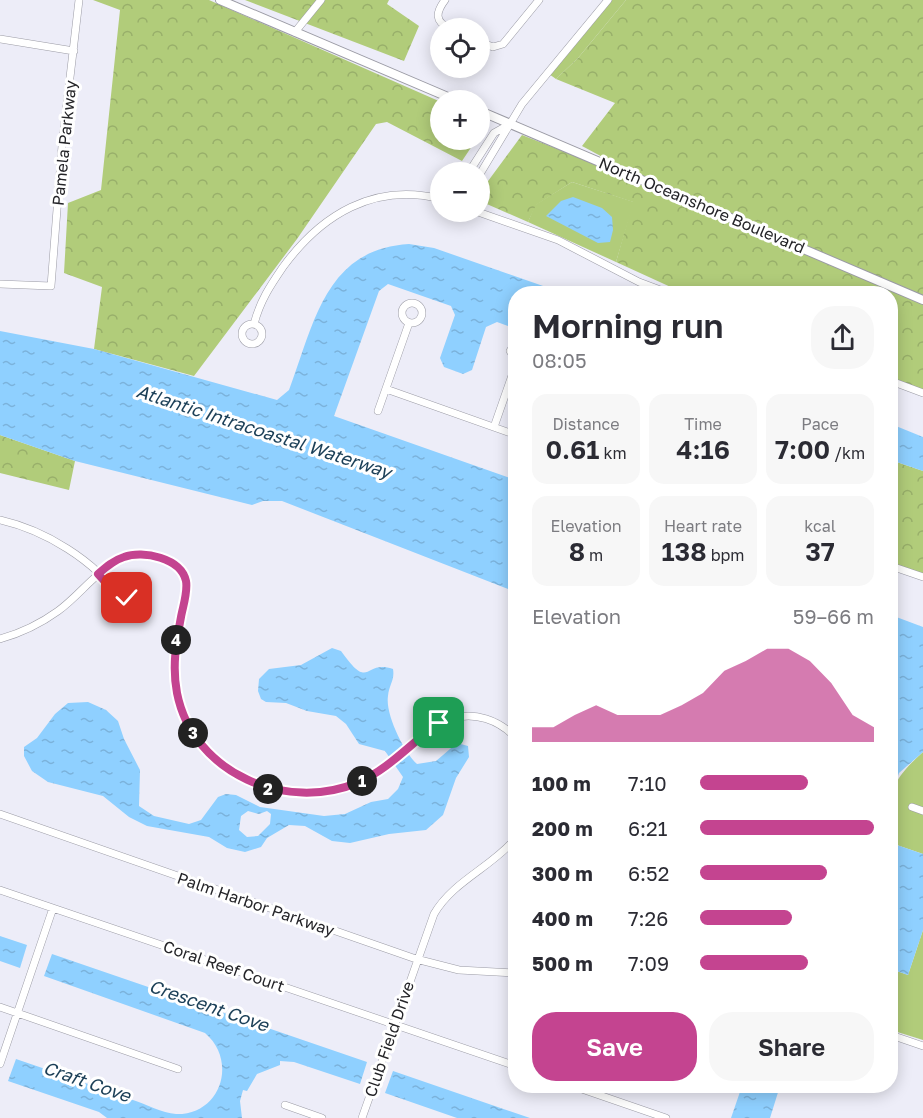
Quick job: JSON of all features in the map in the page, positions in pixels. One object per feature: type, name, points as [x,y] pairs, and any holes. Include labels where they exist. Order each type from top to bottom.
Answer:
[{"type":"main road","points":[[220,0],[431,90]]},
{"type":"main road","name":"North Oceanshore Boulevard","points":[[490,115],[890,286]]},
{"type":"main road","name":"North Oceanshore Boulevard","points":[[898,289],[923,300]]},
{"type":"street","name":"Pamela Parkway","points":[[0,284],[51,286],[62,146],[79,0]]},
{"type":"street","points":[[295,32],[321,0]]},
{"type":"street","points":[[437,18],[438,9],[445,0]]},
{"type":"street","points":[[490,44],[499,46],[539,0]]},
{"type":"street","points":[[487,162],[522,104],[608,0]]},
{"type":"street","points":[[0,39],[74,51]]},
{"type":"street","points":[[475,162],[494,133],[510,124]]},
{"type":"street","points":[[254,324],[266,291],[298,248],[324,222],[350,208],[378,198],[412,195],[430,197]]},
{"type":"street","points":[[490,216],[550,237],[649,286]]},
{"type":"street","points":[[378,411],[409,323]]},
{"type":"street","points":[[898,384],[923,393]]},
{"type":"street","points":[[494,427],[508,386]]},
{"type":"street","points":[[386,389],[508,432]]},
{"type":"street","points":[[0,519],[48,536],[98,574],[121,599]]},
{"type":"street","points":[[0,639],[51,616],[118,559],[137,554],[166,560],[182,573],[186,590],[174,660],[177,695],[195,735],[220,764],[263,787],[305,794],[343,788],[382,768],[439,723],[469,716],[497,723],[508,732]]},
{"type":"street","points":[[898,568],[923,577]]},
{"type":"street","points":[[912,807],[923,811]]},
{"type":"street","name":"Palm Harbor Parkway","points":[[0,814],[416,959],[459,970],[508,973]]},
{"type":"street","name":"Club Field Drive","points":[[362,1118],[429,924],[442,901],[508,846]]},
{"type":"street","name":"Coral Reef Court","points":[[0,890],[508,1063]]},
{"type":"street","points":[[0,1064],[53,908]]},
{"type":"street","points":[[0,1007],[178,1069]]},
{"type":"street","points":[[898,1037],[923,1046]]},
{"type":"street","points":[[593,1093],[666,1118]]},
{"type":"street","points":[[285,1105],[322,1118]]},
{"type":"green space","points":[[93,0],[209,0],[430,97],[430,144],[387,122],[376,124],[297,239],[194,376],[94,349],[102,287],[64,273],[68,203],[101,190],[120,10]]},
{"type":"green space","points":[[245,0],[389,0],[387,4],[419,26],[404,61]]},
{"type":"green space","points":[[612,0],[626,0],[578,58],[556,79],[549,74]]},
{"type":"green space","points":[[626,0],[923,0],[923,296],[623,168],[582,146],[615,103],[556,79],[578,58]]},
{"type":"green space","points":[[522,135],[621,174],[883,286],[668,286],[616,262],[633,202],[572,182],[536,205],[528,222],[490,205],[490,178]]},
{"type":"green space","points":[[441,150],[469,150],[462,161]]},
{"type":"green space","points":[[572,182],[634,202],[616,262],[528,222],[535,205]]},
{"type":"green space","points":[[898,292],[923,303],[923,390],[898,380]]},
{"type":"green space","points":[[0,435],[75,461],[69,490],[0,473]]},
{"type":"green space","points":[[898,462],[923,471],[923,579],[898,570]]},
{"type":"green space","points":[[923,752],[923,854],[898,845],[898,780]]},
{"type":"green space","points":[[923,930],[923,1040],[898,1032],[898,971],[908,975]]},
{"type":"water","points":[[573,197],[602,208],[612,217],[613,230],[610,242],[598,243],[546,216],[561,201]]},
{"type":"water","name":"Atlantic Intracoastal Waterway","points":[[409,244],[434,248],[543,286],[508,286],[508,326],[497,322],[486,327],[472,370],[463,374],[444,367],[440,358],[455,315],[451,306],[388,284],[379,291],[334,416],[508,477],[508,589],[282,501],[263,501],[252,505],[75,461],[0,435],[0,331],[94,349],[277,400],[289,390],[306,340],[327,294],[341,275],[358,260],[381,249]]},
{"type":"water","points":[[898,427],[923,437],[923,471],[898,462]]},
{"type":"water","points":[[898,618],[923,627],[923,752],[898,776]]},
{"type":"water","points":[[332,648],[341,651],[363,673],[383,667],[393,669],[388,696],[389,713],[401,742],[417,764],[436,761],[457,743],[468,746],[469,757],[456,778],[443,815],[426,830],[389,834],[350,843],[332,841],[305,826],[289,825],[267,838],[261,847],[245,852],[227,848],[209,837],[147,826],[129,817],[103,796],[48,782],[32,771],[24,756],[24,747],[37,738],[55,714],[68,703],[88,702],[106,710],[118,721],[124,739],[140,770],[139,806],[154,816],[189,824],[201,820],[218,797],[226,794],[236,795],[260,807],[324,816],[345,814],[371,802],[388,799],[398,789],[403,777],[385,751],[359,744],[346,724],[336,716],[307,711],[286,703],[266,702],[261,699],[258,691],[259,679],[269,669],[301,665]],"holes":[[[248,811],[259,814],[267,811],[271,814],[270,824],[258,836],[247,837],[239,830],[241,816]]]},
{"type":"water","points":[[898,845],[923,854],[923,930],[908,975],[898,971]]},
{"type":"water","points":[[0,936],[27,945],[20,968],[0,961]]},
{"type":"water","points":[[52,954],[367,1062],[360,1084],[294,1062],[280,1061],[280,1065],[257,1074],[247,1091],[243,1090],[240,1101],[242,1118],[107,1118],[99,1112],[8,1081],[16,1059],[176,1114],[192,1112],[204,1106],[214,1096],[220,1084],[221,1058],[215,1045],[205,1033],[44,976]]},
{"type":"water","points":[[393,1071],[530,1118],[457,1118],[385,1093]]},
{"type":"water","points":[[740,1093],[778,1093],[770,1118],[731,1118]]},
{"type":"route","points":[[127,598],[121,599],[110,584],[98,574],[118,559],[137,554],[163,559],[177,567],[182,573],[186,581],[186,590],[174,660],[177,695],[181,708],[203,748],[220,764],[251,783],[300,794],[317,794],[343,788],[373,775],[439,723]]},
{"type":"water label","name":"Crescent Cove","points":[[209,1005]]},
{"type":"water label","name":"Craft Cove","points":[[87,1081]]}]
